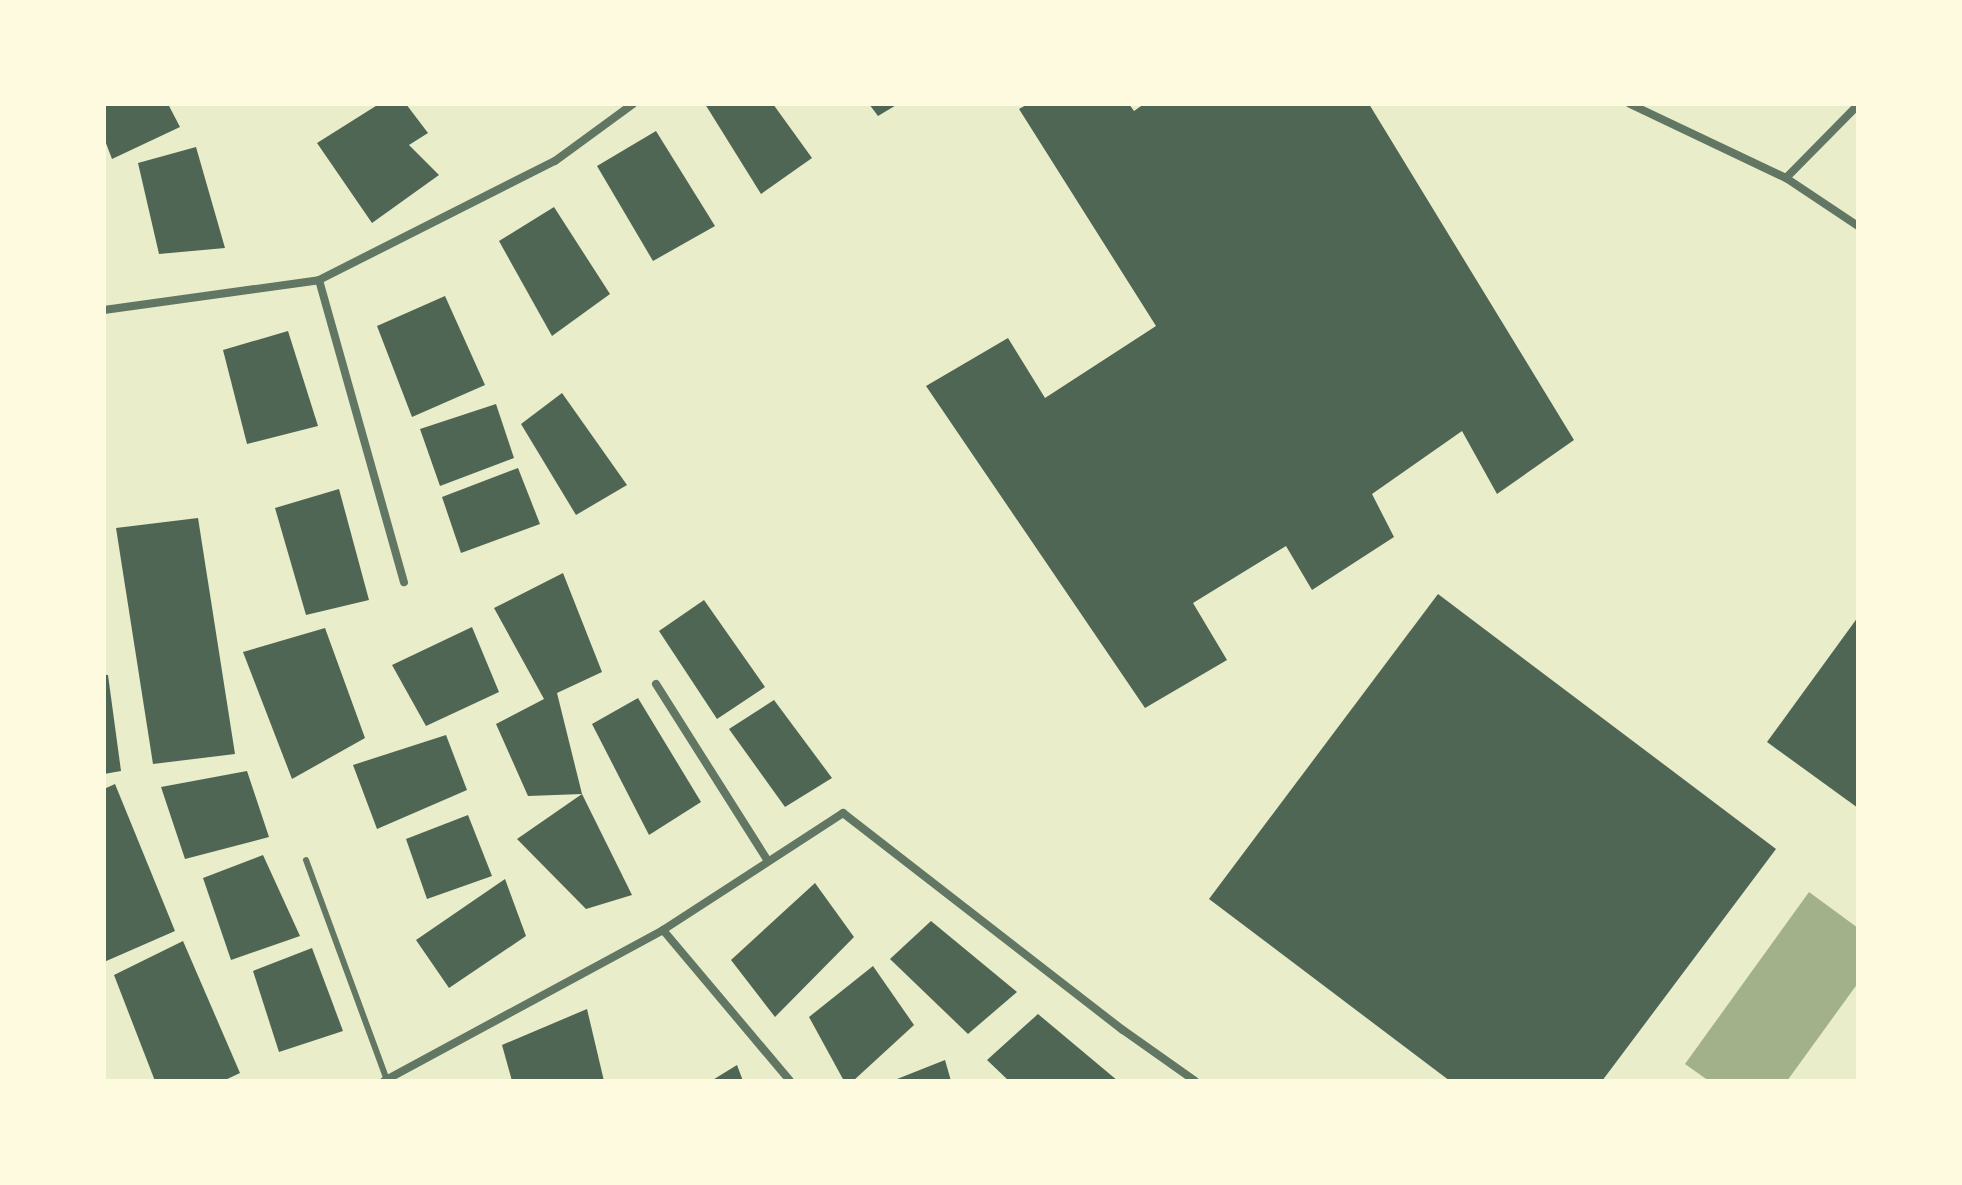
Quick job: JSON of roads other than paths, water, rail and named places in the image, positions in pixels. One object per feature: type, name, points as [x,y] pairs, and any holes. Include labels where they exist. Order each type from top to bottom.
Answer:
[{"type":"street","points":[[104,310],[319,280],[555,161],[633,104]]},
{"type":"street","points":[[1630,104],[1786,178],[1858,226]]},
{"type":"street","points":[[1786,178],[1858,105]]},
{"type":"street","points":[[319,280],[404,582]]},
{"type":"street","points":[[656,684],[768,861]]},
{"type":"street","points":[[385,1080],[663,930],[843,813],[1123,1030],[1195,1081]]},
{"type":"street","points":[[663,930],[790,1081]]},
{"type":"street","points":[[406,1071],[409,1081]]},
{"type":"lane","points":[[306,860],[385,1080]]}]
